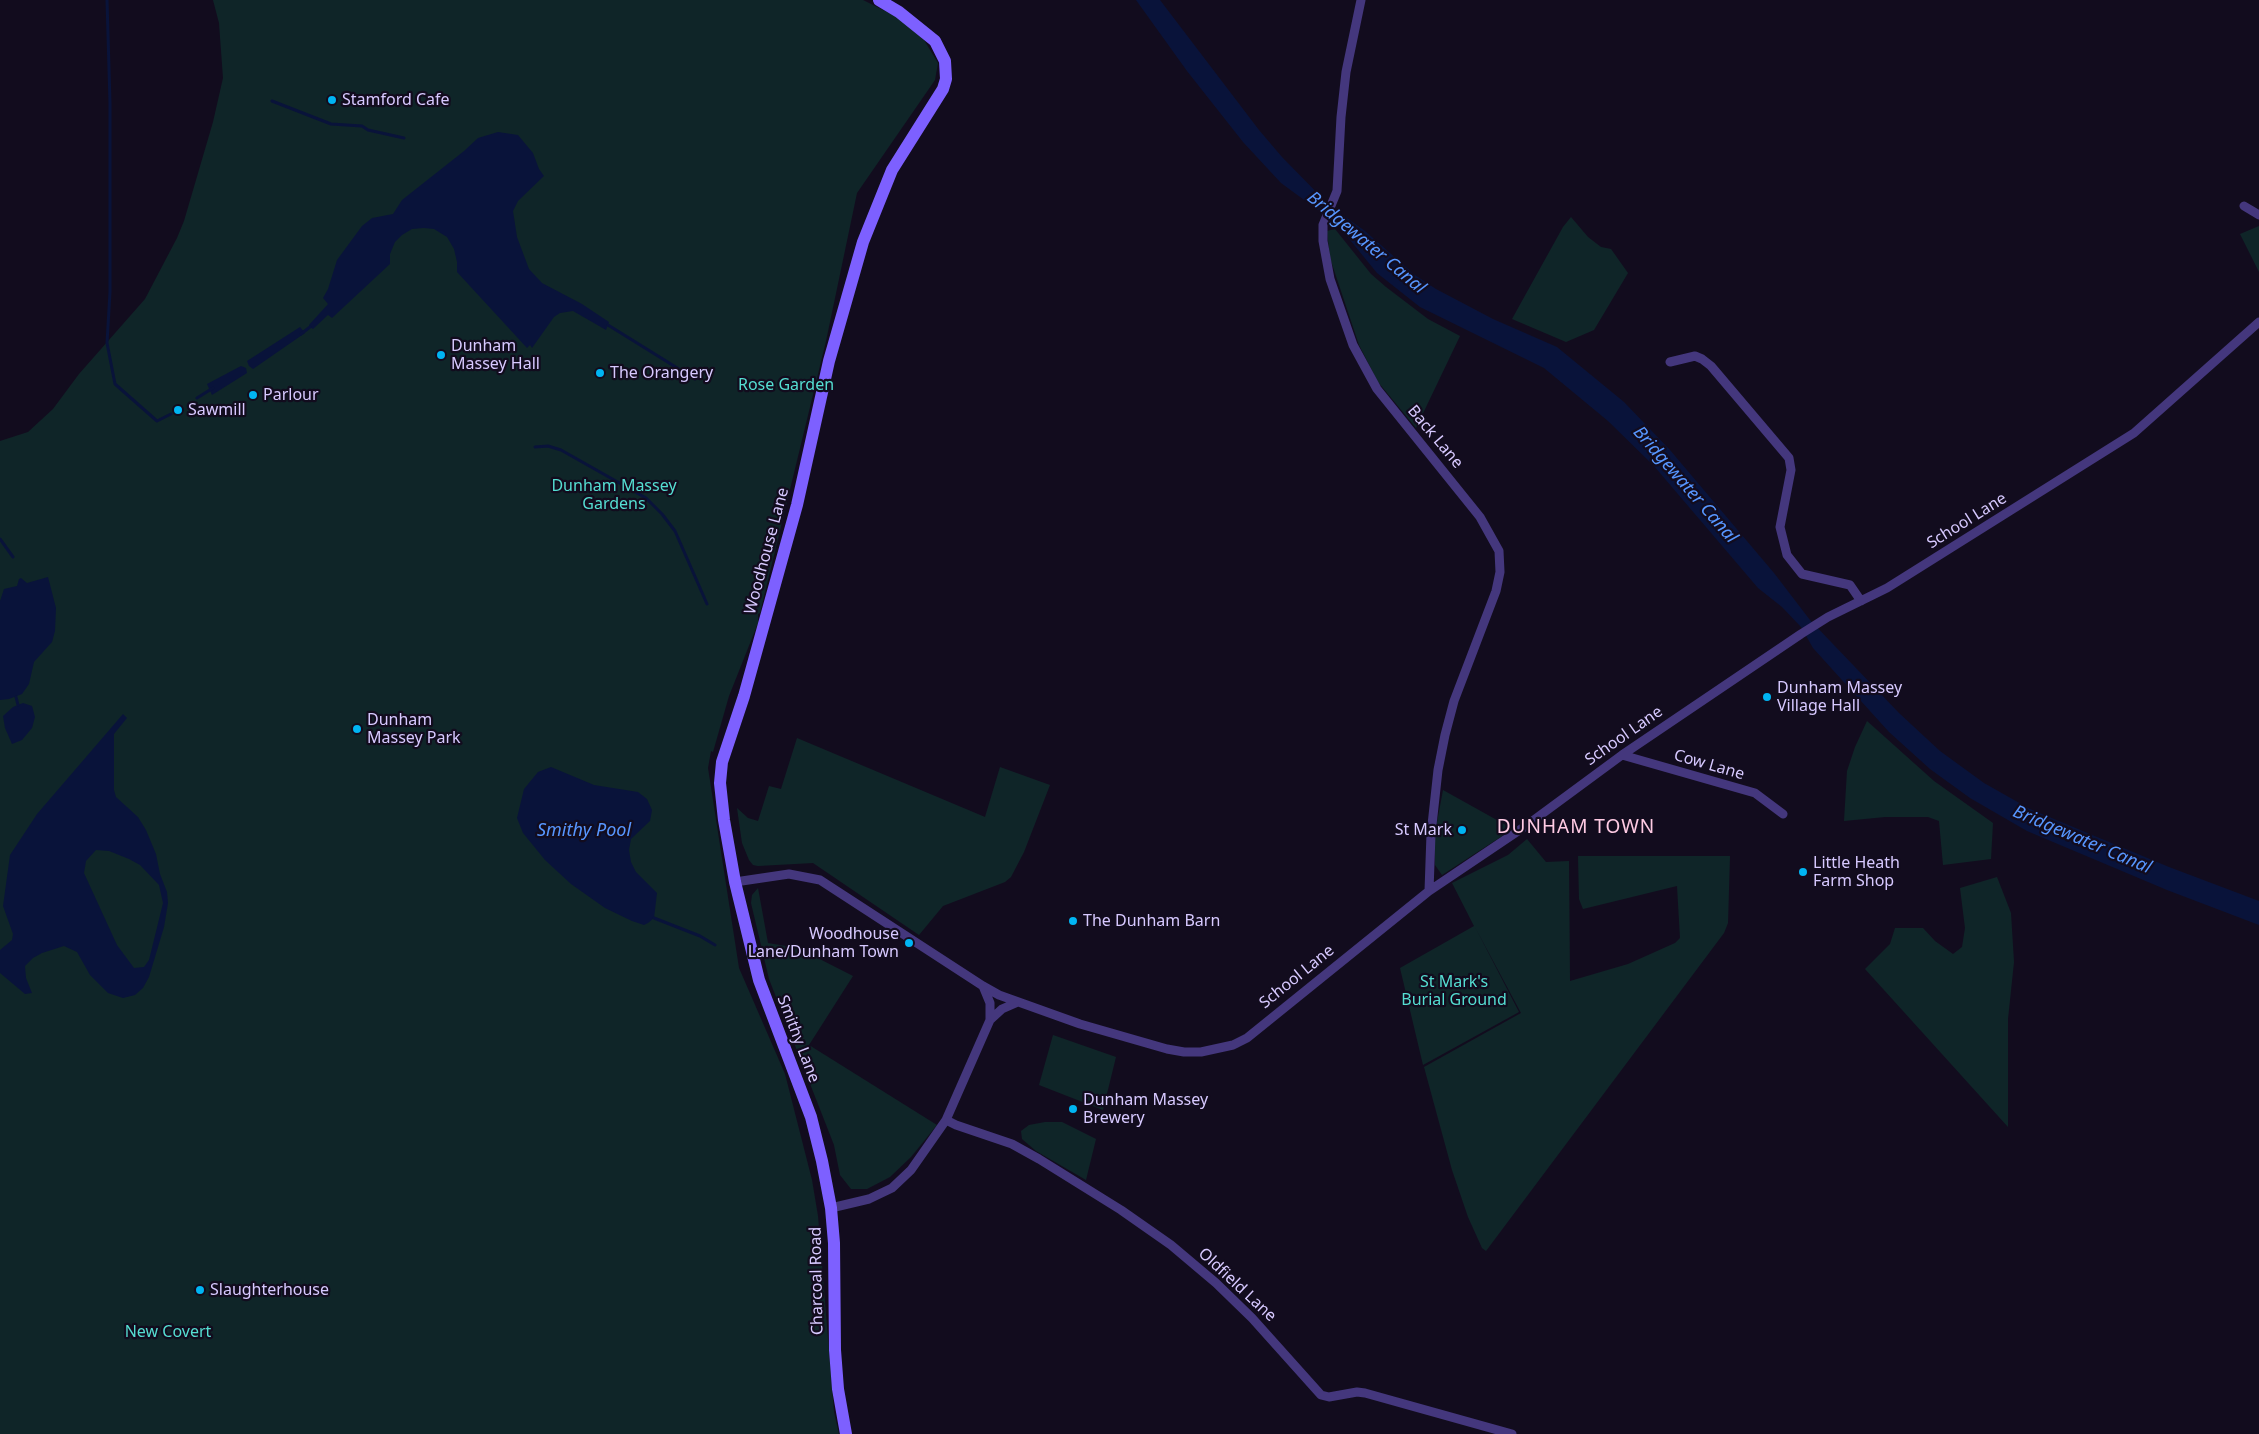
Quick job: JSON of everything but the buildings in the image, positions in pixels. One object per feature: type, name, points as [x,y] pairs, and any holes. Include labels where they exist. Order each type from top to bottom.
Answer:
[{"type":"main road","name":"Woodhouse Lane","points":[[735,882],[724,820],[720,783],[722,762],[744,696],[797,505],[829,361],[863,242],[892,170],[943,90],[946,79],[945,61],[935,41],[899,12],[879,0]]},
{"type":"main road","name":"Smithy Lane","points":[[735,882],[759,980],[811,1117],[831,1208]]},
{"type":"main road","name":"Charcoal Road","points":[[831,1208],[835,1278],[835,1350],[838,1389],[846,1434]]},
{"type":"street","name":"Back Lane","points":[[1361,0],[1346,72],[1336,196],[1325,220],[1322,242],[1330,279],[1353,344],[1367,373],[1388,404],[1480,517],[1499,551],[1500,572],[1496,591],[1454,702],[1438,770],[1431,834],[1430,891]]},
{"type":"street","points":[[2244,206],[2259,215]]},
{"type":"street","name":"School Lane","points":[[983,986],[1018,1002],[1080,1024],[1167,1049],[1184,1052],[1216,1050],[1247,1038],[1430,891],[1527,825],[1622,755],[1820,622],[1887,588],[2134,433],[2259,322]]},
{"type":"street","points":[[1670,362],[1695,356],[1711,366],[1789,458],[1791,470],[1780,528],[1787,555],[1802,574],[1850,585],[1861,601]]},
{"type":"street","name":"Cow Lane","points":[[1622,755],[1755,793],[1783,814]]},
{"type":"street","points":[[735,882],[789,874],[820,880],[983,986],[990,1002],[990,1020]]},
{"type":"street","points":[[990,1020],[1002,1010],[1018,1002]]},
{"type":"street","name":"Charcoal Road","points":[[831,1208],[869,1199],[892,1188],[911,1170],[946,1120],[990,1020]]},
{"type":"street","name":"Oldfield Lane","points":[[946,1120],[1012,1144],[1039,1158],[1171,1245],[1216,1283],[1246,1312],[1321,1395],[1329,1397],[1356,1392],[1365,1393],[1512,1434]]},
{"type":"green space","name":"Dunham Massey Park","points":[[213,0],[863,0],[899,18],[924,40],[938,63],[935,80],[857,193],[826,341],[760,613],[758,614],[758,623],[729,696],[713,752],[711,751],[708,768],[739,968],[785,1074],[812,1180],[818,1216],[834,1412],[839,1434],[0,1434],[0,441],[28,432],[53,409],[79,374],[145,299],[177,238],[184,221],[213,122],[223,78],[219,23]]},
{"type":"green space","points":[[1571,217],[1588,237],[1601,247],[1611,249],[1628,273],[1594,330],[1566,342],[1512,319],[1563,227]]},
{"type":"green space","points":[[2259,226],[2259,272],[2240,234]]},
{"type":"green space","points":[[1335,229],[1371,274],[1386,287],[1428,319],[1460,336],[1416,428],[1378,382],[1359,345],[1330,258],[1327,231]]},
{"type":"green space","points":[[1867,721],[1934,781],[1993,823],[1991,859],[1943,865],[1939,821],[1928,817],[1885,817],[1844,821],[1847,771]]},
{"type":"green space","points":[[797,738],[985,817],[1000,767],[1050,785],[1024,852],[1011,877],[1005,882],[943,906],[919,935],[813,863],[758,866],[753,865],[749,860],[742,843],[737,808],[748,818],[758,821],[769,786],[781,789]]},
{"type":"green space","points":[[1443,790],[1513,829],[1442,875],[1435,865],[1435,833]]},
{"type":"green space","name":"St Mark's Burial Ground","points":[[1527,839],[1546,862],[1569,861],[1570,981],[1628,964],[1675,943],[1680,938],[1677,886],[1583,909],[1579,899],[1578,856],[1730,856],[1728,923],[1724,933],[1486,1251],[1482,1248],[1468,1217],[1452,1170],[1424,1067],[1521,1013],[1475,927],[1519,1012],[1423,1065],[1400,968],[1474,926],[1452,883],[1508,855]]},
{"type":"green space","points":[[1997,877],[2011,913],[2014,962],[2008,1019],[2008,1127],[1865,969],[1890,944],[1895,928],[1923,928],[1935,941],[1953,954],[1962,947],[1965,928],[1960,888]]},
{"type":"green space","points":[[758,888],[768,943],[798,948],[853,976],[809,1045],[937,1125],[911,1157],[890,1177],[867,1189],[851,1189],[840,1175],[834,1145],[769,979],[751,903],[752,895]]},
{"type":"green space","points":[[1053,1035],[1116,1057],[1103,1110],[1039,1085]]},
{"type":"green space","points":[[1045,1122],[1062,1122],[1096,1139],[1086,1180],[1036,1151],[1022,1139],[1021,1131],[1029,1125]]},
{"type":"water","name":"Bridgewater Canal","points":[[1136,0],[1160,0],[1259,130],[1282,157],[1329,205],[1365,231],[1415,275],[1436,289],[1493,319],[1557,347],[1624,402],[1670,450],[1774,573],[1810,620],[1899,713],[1940,751],[1984,783],[2030,809],[2169,867],[2259,901],[2259,925],[2167,890],[2027,831],[1970,798],[1930,769],[1889,732],[1813,648],[1801,627],[1782,607],[1758,588],[1654,466],[1608,421],[1544,368],[1420,307],[1377,273],[1337,224],[1281,183],[1243,142],[1187,71]]},
{"type":"water","points":[[498,132],[518,135],[533,153],[544,176],[518,201],[513,211],[517,237],[529,269],[542,283],[582,304],[609,322],[606,330],[573,311],[560,313],[554,317],[532,348],[530,345],[527,348],[457,272],[454,249],[447,237],[434,229],[424,228],[412,229],[402,235],[395,242],[390,254],[390,264],[332,318],[328,315],[313,329],[310,327],[309,325],[328,304],[323,298],[328,289],[337,260],[362,226],[372,218],[393,214],[402,200],[478,138]]},
{"type":"water","points":[[300,327],[305,333],[253,369],[249,366],[247,361]]},
{"type":"water","points":[[241,366],[246,368],[247,373],[212,395],[207,384]]},
{"type":"water","points":[[48,577],[56,608],[55,631],[52,642],[34,662],[29,684],[22,694],[0,700],[0,601],[4,589],[17,586],[21,578],[27,583]]},
{"type":"water","points":[[23,703],[32,706],[35,717],[32,728],[22,740],[12,744],[5,728],[3,716],[13,707]]},
{"type":"water","points":[[123,714],[127,718],[114,734],[114,790],[116,797],[138,817],[146,830],[156,854],[160,874],[167,892],[168,903],[164,927],[149,977],[143,988],[135,995],[123,998],[108,993],[90,975],[77,952],[64,946],[42,953],[25,966],[26,978],[32,993],[25,994],[0,973],[0,950],[12,940],[13,934],[3,906],[10,855],[37,814]],"holes":[[[96,850],[109,851],[140,865],[159,885],[163,903],[149,960],[144,967],[134,968],[117,945],[84,873],[86,861]]]},
{"type":"water","name":"Smithy Pool","points":[[551,767],[594,785],[638,792],[647,799],[652,810],[650,821],[631,839],[629,850],[631,862],[636,872],[657,893],[654,918],[648,923],[644,925],[632,921],[605,908],[571,884],[545,860],[523,833],[517,818],[524,789],[538,772]]},
{"type":"waterway","points":[[107,0],[110,103],[110,292],[107,343],[115,384],[157,421],[171,414]]},
{"type":"waterway","points":[[272,101],[331,124],[362,126],[368,130],[404,138]]},
{"type":"waterway","points":[[608,325],[695,379]]},
{"type":"waterway","points":[[301,334],[310,327]]},
{"type":"waterway","points":[[197,398],[213,388]]},
{"type":"waterway","points":[[535,447],[548,446],[561,450],[646,498],[675,531],[707,604]]},
{"type":"waterway","points":[[0,539],[13,557]]},
{"type":"waterway","points":[[16,697],[18,705]]},
{"type":"waterway","points":[[654,918],[700,936],[715,945]]},
{"type":"place","name":"Stamford Cafe","points":[[332,100]]},
{"type":"place","name":"Dunham Massey Hall","points":[[441,355]]},
{"type":"place","name":"The Orangery","points":[[600,373]]},
{"type":"place","name":"Parlour","points":[[253,395]]},
{"type":"place","name":"Sawmill","points":[[178,410]]},
{"type":"place","name":"Dunham Massey Village Hall","points":[[1767,697]]},
{"type":"place","name":"Dunham Massey Park","points":[[357,729]]},
{"type":"place","name":"St Mark","points":[[1462,830]]},
{"type":"place","name":"Little Heath Farm Shop","points":[[1803,872]]},
{"type":"place","name":"The Dunham Barn","points":[[1073,921]]},
{"type":"place","name":"Woodhouse Lane/Dunham Town","points":[[909,943]]},
{"type":"place","name":"Dunham Massey Brewery","points":[[1073,1109]]},
{"type":"place","name":"Slaughterhouse","points":[[200,1290]]},
{"type":"district","name":"DUNHAM TOWN","points":[[1576,828]]},
{"type":"park label","name":"Rose Garden","points":[[786,385]]},
{"type":"park label","name":"Dunham Massey Gardens","points":[[614,495]]},
{"type":"park label","name":"New Covert","points":[[168,1332]]}]
